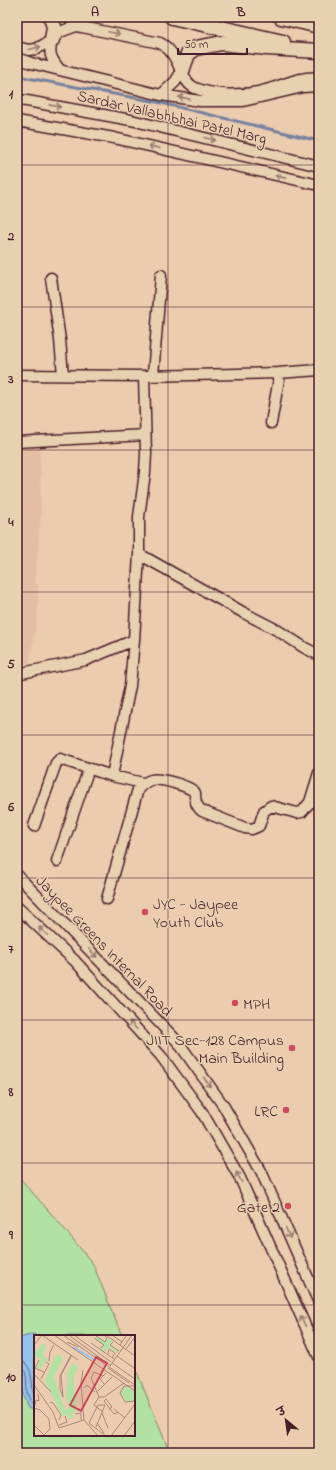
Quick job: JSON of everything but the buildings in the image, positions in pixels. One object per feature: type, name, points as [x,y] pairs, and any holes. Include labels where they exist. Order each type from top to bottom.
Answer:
[{"type":"highway","points":[[51,17],[54,27],[52,40]]},
{"type":"highway","points":[[172,17],[319,50]]},
{"type":"highway","points":[[281,17],[319,26]]},
{"type":"highway","points":[[182,71],[188,54],[196,48],[222,43],[267,48],[319,50]]},
{"type":"street","points":[[17,47],[29,50],[36,49],[52,40],[60,32],[76,26],[82,26],[160,43],[167,46],[172,52],[188,82],[193,87],[225,94],[245,94],[262,91],[304,78],[319,78]]},
{"type":"street","points":[[52,40],[49,50],[51,57],[60,70]]},
{"type":"street","points":[[17,58],[161,95],[200,101],[243,101],[310,86],[319,86]]},
{"type":"street","points":[[161,95],[175,82],[182,71]]},
{"type":"street","name":"Sardar Vallabhbhai Patel Marg","points":[[17,100],[131,120],[319,166]]},
{"type":"street","points":[[17,121],[114,138],[319,185]]},
{"type":"street","points":[[112,776],[130,686],[139,554],[139,517],[145,472],[148,375],[161,275]]},
{"type":"street","points":[[51,278],[63,375]]},
{"type":"street","points":[[17,375],[280,373],[319,370]]},
{"type":"street","points":[[271,422],[280,373]]},
{"type":"street","points":[[17,442],[145,435]]},
{"type":"street","points":[[139,554],[240,611],[277,630],[319,655]]},
{"type":"street","points":[[17,674],[86,660],[134,640]]},
{"type":"street","points":[[34,826],[58,761],[62,759],[112,776],[143,783]]},
{"type":"street","points":[[57,861],[89,768]]},
{"type":"street","points":[[107,899],[138,788],[143,783],[149,780],[156,780],[189,787],[196,793],[196,804],[202,811],[245,828],[252,829],[259,826],[264,811],[271,806],[297,813],[302,812],[315,802],[319,774]]},
{"type":"street","name":"Jaypee Greens Internal Road","points":[[18,880],[178,1042],[224,1105],[261,1171],[319,1303]]},
{"type":"street","name":"Jaypee Greens Internal Road","points":[[17,907],[75,961],[161,1056],[202,1112],[240,1178],[319,1357]]},
{"type":"shaded area","points":[[40,447],[41,511],[35,584],[38,584],[38,614],[29,666],[17,669],[17,450]]},
{"type":"green space","points":[[17,1175],[93,1264],[122,1335],[33,1334],[17,1339]]},
{"type":"green space","points":[[17,1367],[22,1374],[23,1395],[28,1408],[34,1411],[34,1436],[135,1436],[135,1367],[170,1453],[17,1453]]},
{"type":"water","points":[[33,1334],[35,1335],[34,1411],[28,1408],[23,1395],[22,1374],[17,1367],[17,1339]]},
{"type":"waterway","points":[[17,76],[157,102],[319,141]]},
{"type":"place","name":"JYC - Jaypee Youth Club","points":[[145,912]]},
{"type":"place","name":"MPH","points":[[235,1003]]},
{"type":"place","name":"JIIT Sec-128 Campus Main Building","points":[[292,1048]]},
{"type":"place","name":"LRC","points":[[286,1110]]},
{"type":"place","name":"Gate 2","points":[[288,1206]]}]
